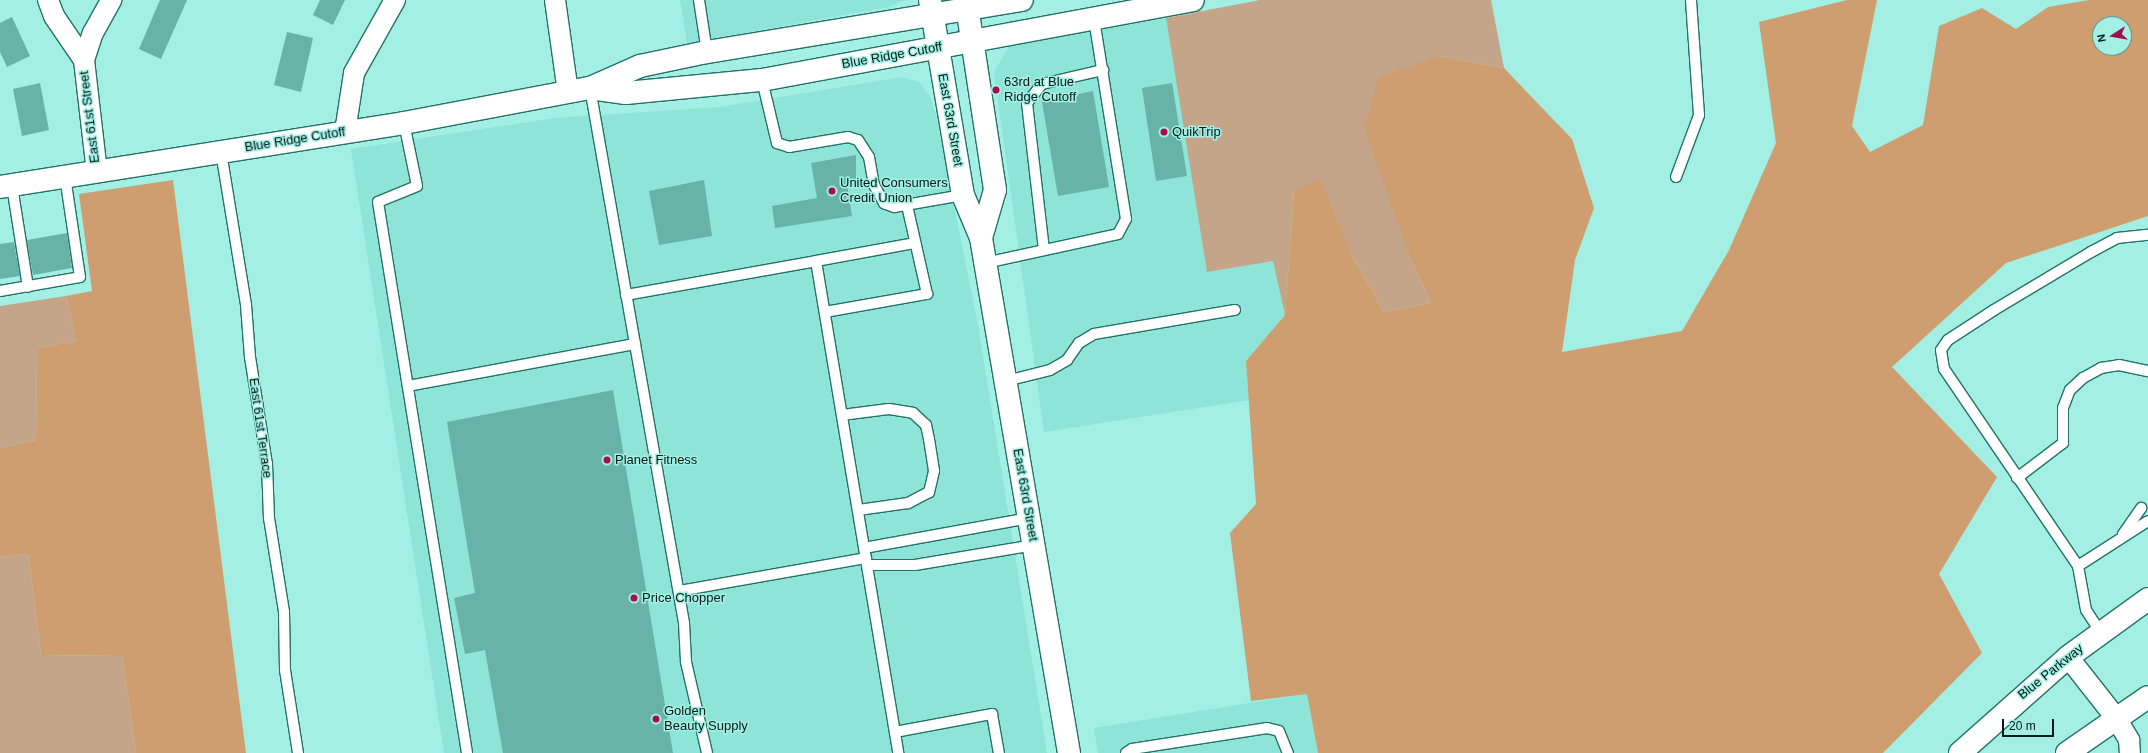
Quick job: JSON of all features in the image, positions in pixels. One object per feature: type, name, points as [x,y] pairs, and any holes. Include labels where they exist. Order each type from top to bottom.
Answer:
[{"type":"main road","name":"Blue Ridge Cutoff","points":[[6,186],[404,123],[590,88],[640,66],[932,7],[1022,0]]},
{"type":"main road","name":"Blue Ridge Cutoff","points":[[590,88],[626,93],[762,80],[974,42],[1193,0]]},
{"type":"main road","name":"East 63rd Street","points":[[967,4],[974,42],[995,190],[981,238]]},
{"type":"main road","name":"East 63rd Street","points":[[932,7],[937,48],[963,195],[981,238],[1069,753]]},
{"type":"main road","name":"Blue Parkway","points":[[1960,753],[2068,657],[2148,598]]},
{"type":"main road","points":[[2067,753],[2116,718],[2148,698]]},
{"type":"street","name":"East 61st Street","points":[[48,0],[54,16],[84,60],[97,172]]},
{"type":"street","points":[[84,60],[93,33],[111,0]]},
{"type":"street","points":[[345,132],[354,72],[395,0]]},
{"type":"street","points":[[555,0],[568,92]]},
{"type":"street","points":[[2068,657],[2116,718],[2129,740],[2130,753]]},
{"type":"lane","points":[[699,0],[707,52]]},
{"type":"lane","points":[[1676,177],[1699,115],[1691,0]]},
{"type":"lane","points":[[985,263],[1118,234],[1126,219],[1094,19]]},
{"type":"lane","points":[[1044,250],[1027,103],[1042,84],[1103,70]]},
{"type":"lane","points":[[762,80],[777,142],[789,147],[848,137],[858,140],[869,157],[874,185],[884,202],[894,207],[963,195]]},
{"type":"lane","points":[[590,88],[679,591],[686,662],[707,753]]},
{"type":"lane","points":[[404,123],[417,186],[378,202],[467,753]]},
{"type":"lane","name":"East 61st Terrace","points":[[220,152],[246,306],[250,357],[267,464],[269,518],[284,612],[285,670],[298,753]]},
{"type":"lane","points":[[0,291],[80,277],[65,177]]},
{"type":"lane","points":[[6,186],[28,286]]},
{"type":"lane","points":[[825,312],[927,294],[907,205]]},
{"type":"lane","points":[[2101,633],[2086,610],[2078,566],[1944,369],[1940,355],[1944,344],[2091,252],[2117,238],[2148,235]]},
{"type":"lane","points":[[626,295],[915,243]]},
{"type":"lane","points":[[816,261],[898,753]]},
{"type":"lane","points":[[1006,381],[1050,370],[1067,360],[1079,343],[1094,334],[1235,310]]},
{"type":"lane","points":[[408,386],[635,344]]},
{"type":"lane","points":[[2017,478],[2063,443],[2063,408],[2070,390],[2084,378],[2102,368],[2118,365],[2148,371]]},
{"type":"lane","points":[[842,416],[889,409],[913,413],[926,425],[929,439],[934,471],[929,492],[908,503],[858,510]]},
{"type":"lane","points":[[2120,539],[2141,508]]},
{"type":"lane","points":[[679,591],[866,557],[1029,518]]},
{"type":"lane","points":[[2078,566],[2148,521]]},
{"type":"lane","points":[[866,557],[915,565],[1034,545]]},
{"type":"lane","points":[[895,732],[992,714],[999,753]]},
{"type":"lane","points":[[1126,753],[1132,749],[1267,728],[1279,730],[1288,753]]},
{"type":"shaded area","points":[[680,0],[905,0],[889,7],[687,43]]},
{"type":"shaded area","points":[[1260,0],[1491,0],[1504,68],[1439,56],[1408,253],[1431,303],[1384,312],[1351,254],[1294,192],[1285,315],[1273,261],[1207,272],[1166,18]]},
{"type":"shaded area","points":[[1847,0],[1877,0],[1852,126],[1870,152],[1923,125],[1939,26],[1982,8],[2016,29],[2048,7],[2089,0],[2148,0],[2148,216],[2006,263],[1892,367],[1997,477],[1939,574],[1982,653],[1883,753],[1318,753],[1307,694],[1251,701],[1230,533],[1256,504],[1246,361],[1285,315],[1294,192],[1320,179],[1351,254],[1384,312],[1431,303],[1408,253],[1364,127],[1379,77],[1439,56],[1504,68],[1572,139],[1594,208],[1575,260],[1562,352],[1682,331],[1729,250],[1776,143],[1759,22]]},
{"type":"shaded area","points":[[1166,18],[1207,272],[1273,261],[1285,315],[1246,361],[1249,400],[1044,432],[994,72],[1010,45]]},
{"type":"shaded area","points":[[902,77],[919,82],[930,96],[936,115],[978,325],[1047,753],[444,753],[351,149],[555,118],[720,107]]},
{"type":"shaded area","points":[[173,180],[246,753],[136,753],[122,656],[41,655],[28,554],[0,557],[0,448],[36,440],[37,348],[76,341],[66,296],[92,291],[79,194]]},
{"type":"shaded area","points":[[66,296],[76,341],[37,348],[36,440],[0,448],[0,306]]},
{"type":"shaded area","points":[[28,554],[41,655],[122,656],[136,753],[0,753],[0,557]]},
{"type":"shaded area","points":[[1307,694],[1318,753],[1098,753],[1094,728]]},
{"type":"building","points":[[160,0],[187,0],[161,59],[139,49]]},
{"type":"building","points":[[320,0],[345,0],[333,25],[313,15]]},
{"type":"building","points":[[12,17],[30,56],[7,67],[0,52],[0,23]]},
{"type":"building","points":[[287,32],[313,38],[301,92],[274,85]]},
{"type":"building","points":[[40,83],[49,130],[22,136],[13,89]]},
{"type":"building","name":"QuikTrip","points":[[1172,83],[1187,176],[1156,181],[1142,88]]},
{"type":"building","points":[[1093,91],[1109,187],[1058,196],[1042,102]]},
{"type":"building","name":"United Consumers Credit Union","points":[[856,155],[856,183],[847,184],[852,216],[775,228],[772,206],[817,198],[811,163]]},
{"type":"building","points":[[704,180],[712,236],[659,245],[649,191]]},
{"type":"building","points":[[67,233],[72,268],[33,275],[27,240]]},
{"type":"building","points":[[14,242],[20,276],[0,279],[0,244]]},
{"type":"building","points":[[613,390],[673,753],[503,753],[485,650],[465,654],[454,598],[475,593],[447,422]]},
{"type":"place","name":"63rd at Blue Ridge Cutoff","points":[[996,90]]},
{"type":"place","name":"QuikTrip","points":[[1164,132]]},
{"type":"place","name":"United Consumers Credit Union","points":[[832,191]]},
{"type":"place","name":"Planet Fitness","points":[[607,460]]},
{"type":"place","name":"Price Chopper","points":[[634,598]]},
{"type":"place","name":"Golden Beauty Supply","points":[[656,719]]}]
